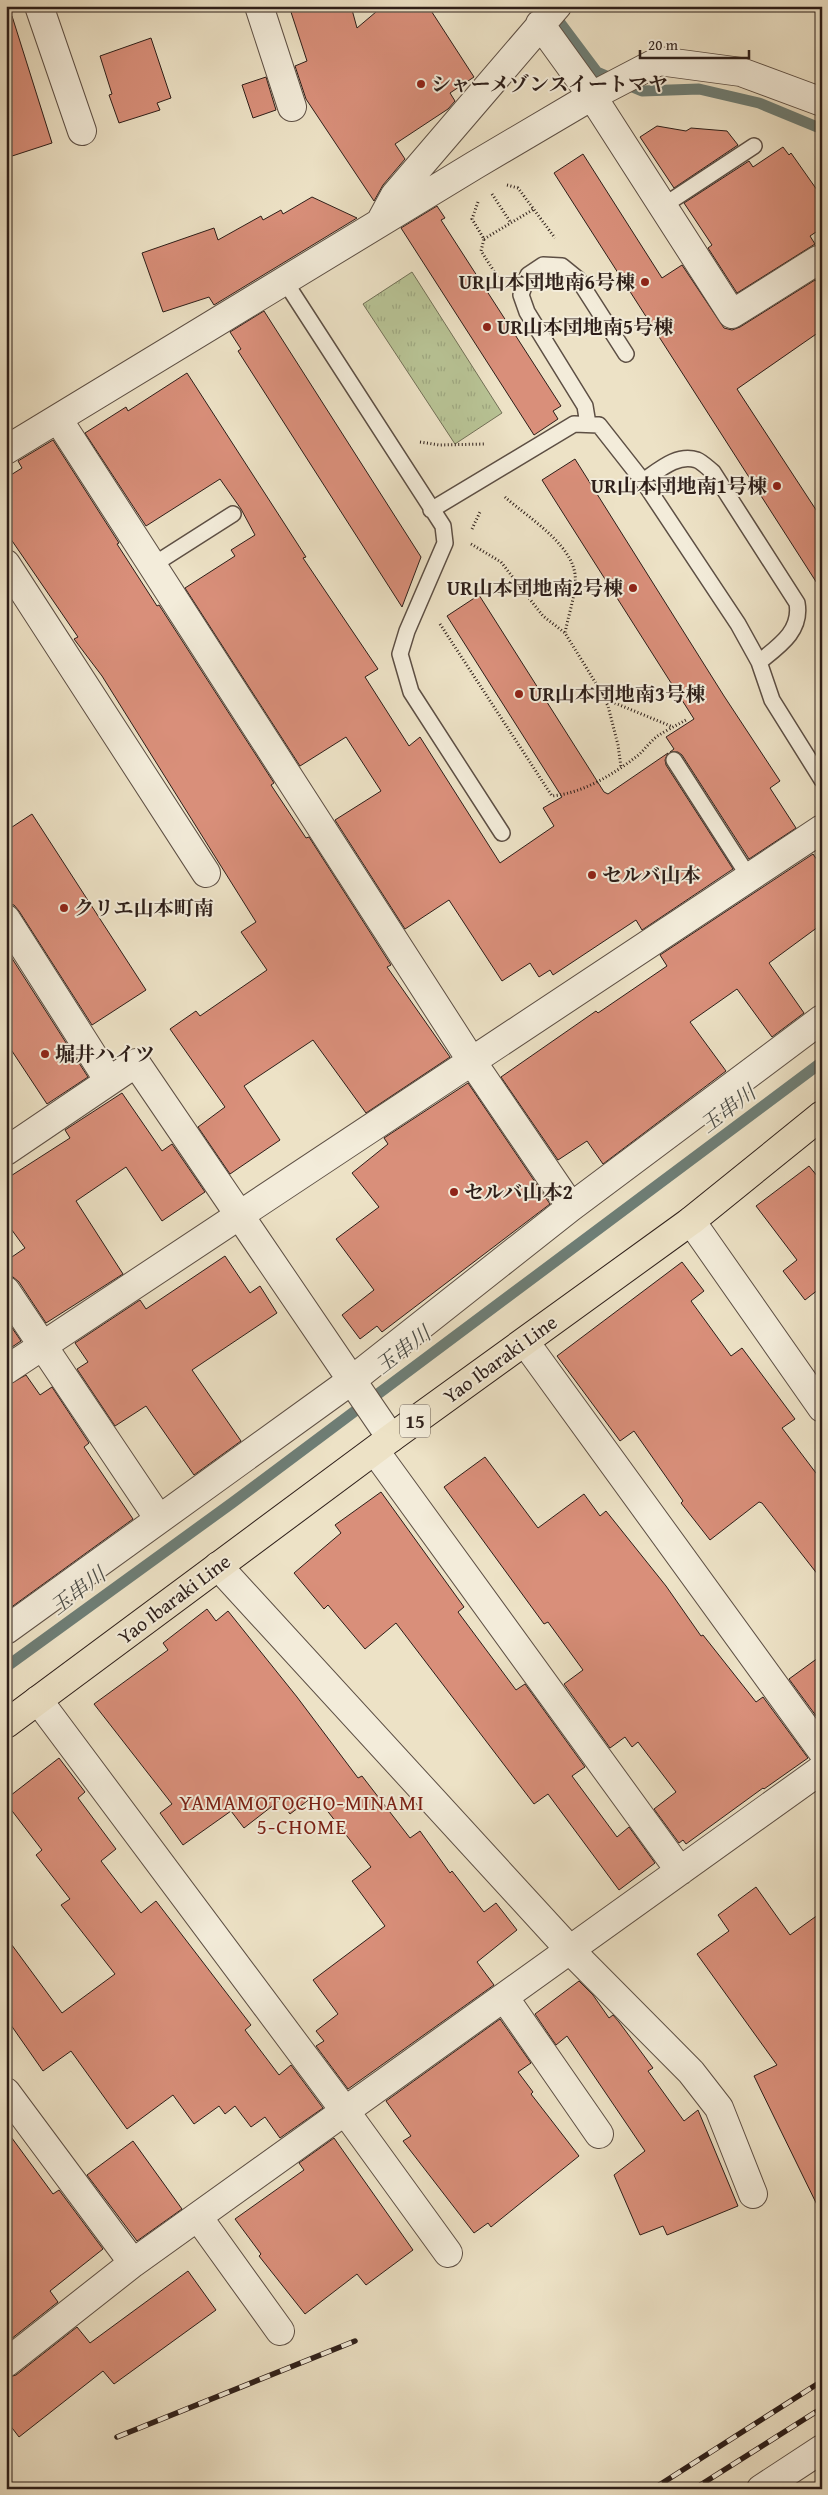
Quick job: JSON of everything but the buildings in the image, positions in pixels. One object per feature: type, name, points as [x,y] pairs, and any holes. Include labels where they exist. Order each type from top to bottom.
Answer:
[{"type":"main road","name":"Yao Ibaraki Line","points":[[6,1724],[218,1566],[382,1437],[525,1342],[691,1221],[822,1115]]},
{"type":"street","points":[[40,6],[82,131]]},
{"type":"street","points":[[259,6],[292,107]]},
{"type":"street","points":[[381,222],[395,195],[548,15],[592,96],[732,314],[820,261]]},
{"type":"street","points":[[6,450],[284,280],[592,96],[659,61],[741,72],[822,102]]},
{"type":"street","points":[[58,419],[471,1060],[571,1206]]},
{"type":"street","points":[[6,564],[206,873]]},
{"type":"street","points":[[6,1370],[822,829]]},
{"type":"street","points":[[6,919],[109,1081]]},
{"type":"street","points":[[6,1630],[159,1519],[355,1386],[571,1206],[822,1019]]},
{"type":"street","points":[[6,1151],[136,1063],[355,1386],[382,1437],[680,1871]]},
{"type":"street","points":[[691,1221],[822,1408]]},
{"type":"street","points":[[6,1291],[159,1519]]},
{"type":"street","points":[[525,1342],[822,1751]]},
{"type":"street","points":[[218,1566],[570,1950],[691,2072],[719,2108],[753,2194]]},
{"type":"street","points":[[38,1700],[345,2111],[448,2253]]},
{"type":"street","points":[[6,2363],[133,2263],[822,1769]]},
{"type":"street","points":[[504,1997],[599,2134]]},
{"type":"street","points":[[6,2092],[133,2263]]},
{"type":"street","points":[[198,2217],[280,2331]]},
{"type":"street","points":[[761,2489],[787,2481],[822,2449]]},
{"type":"lane","points":[[663,206],[754,146]]},
{"type":"lane","points":[[588,424],[585,406],[527,312],[521,295],[528,275],[543,265],[562,266],[578,279],[626,354]]},
{"type":"lane","points":[[284,280],[442,526],[445,543],[407,631],[400,654],[411,692],[502,833]]},
{"type":"lane","points":[[431,510],[574,424],[599,425],[643,481],[738,624],[759,662],[772,700],[822,780]]},
{"type":"lane","points":[[643,481],[671,462],[683,459],[697,460],[712,472],[792,595],[797,603],[799,616],[792,632],[759,662]]},
{"type":"lane","points":[[153,566],[233,514]]},
{"type":"lane","points":[[674,760],[749,877]]},
{"type":"path","points":[[500,183],[518,188],[561,247],[578,279]]},
{"type":"path","points":[[480,197],[472,219],[484,239],[482,251],[507,291],[521,295]]},
{"type":"path","points":[[484,239],[534,209]]},
{"type":"path","points":[[388,442],[403,438],[439,446],[488,444],[505,449],[515,459]]},
{"type":"path","points":[[499,491],[545,530],[571,560],[575,569],[576,584],[565,633]]},
{"type":"path","points":[[469,535],[484,506]]},
{"type":"path","points":[[466,542],[501,562],[543,616],[565,633],[605,699],[615,731],[621,767]]},
{"type":"path","points":[[438,619],[445,635],[552,796],[565,794],[594,783],[637,756],[658,736],[686,720]]},
{"type":"path","points":[[605,699],[673,727]]},
{"type":"green space","points":[[412,272],[502,413],[455,444],[363,304]]},
{"type":"waterway","points":[[537,6],[561,24],[597,72],[642,91],[699,89],[759,103],[822,129]]},
{"type":"waterway","name":"玉串川","points":[[6,1667],[232,1503],[822,1062]]},
{"type":"railway","points":[[117,2437],[355,2341]]},
{"type":"railway","points":[[653,2489],[822,2381]]},
{"type":"railway","points":[[694,2489],[822,2408]]},
{"type":"place","name":"シャーメゾンスイートマヤ","points":[[421,84]]},
{"type":"place","name":"UR山本団地南6号棟","points":[[645,282]]},
{"type":"place","name":"UR山本団地南5号棟","points":[[487,327]]},
{"type":"place","name":"UR山本団地南1号棟","points":[[777,486]]},
{"type":"place","name":"UR山本団地南2号棟","points":[[633,588]]},
{"type":"place","name":"UR山本団地南3号棟","points":[[519,694]]},
{"type":"place","name":"セルバ山本","points":[[592,875]]},
{"type":"place","name":"クリエ山本町南","points":[[64,908]]},
{"type":"place","name":"堀井ハイツ","points":[[45,1054]]},
{"type":"place","name":"セルバ山本2","points":[[454,1192]]},
{"type":"district","name":"YAMAMOTOCHO-MINAMI 5-CHOME","points":[[302,1815]]}]
